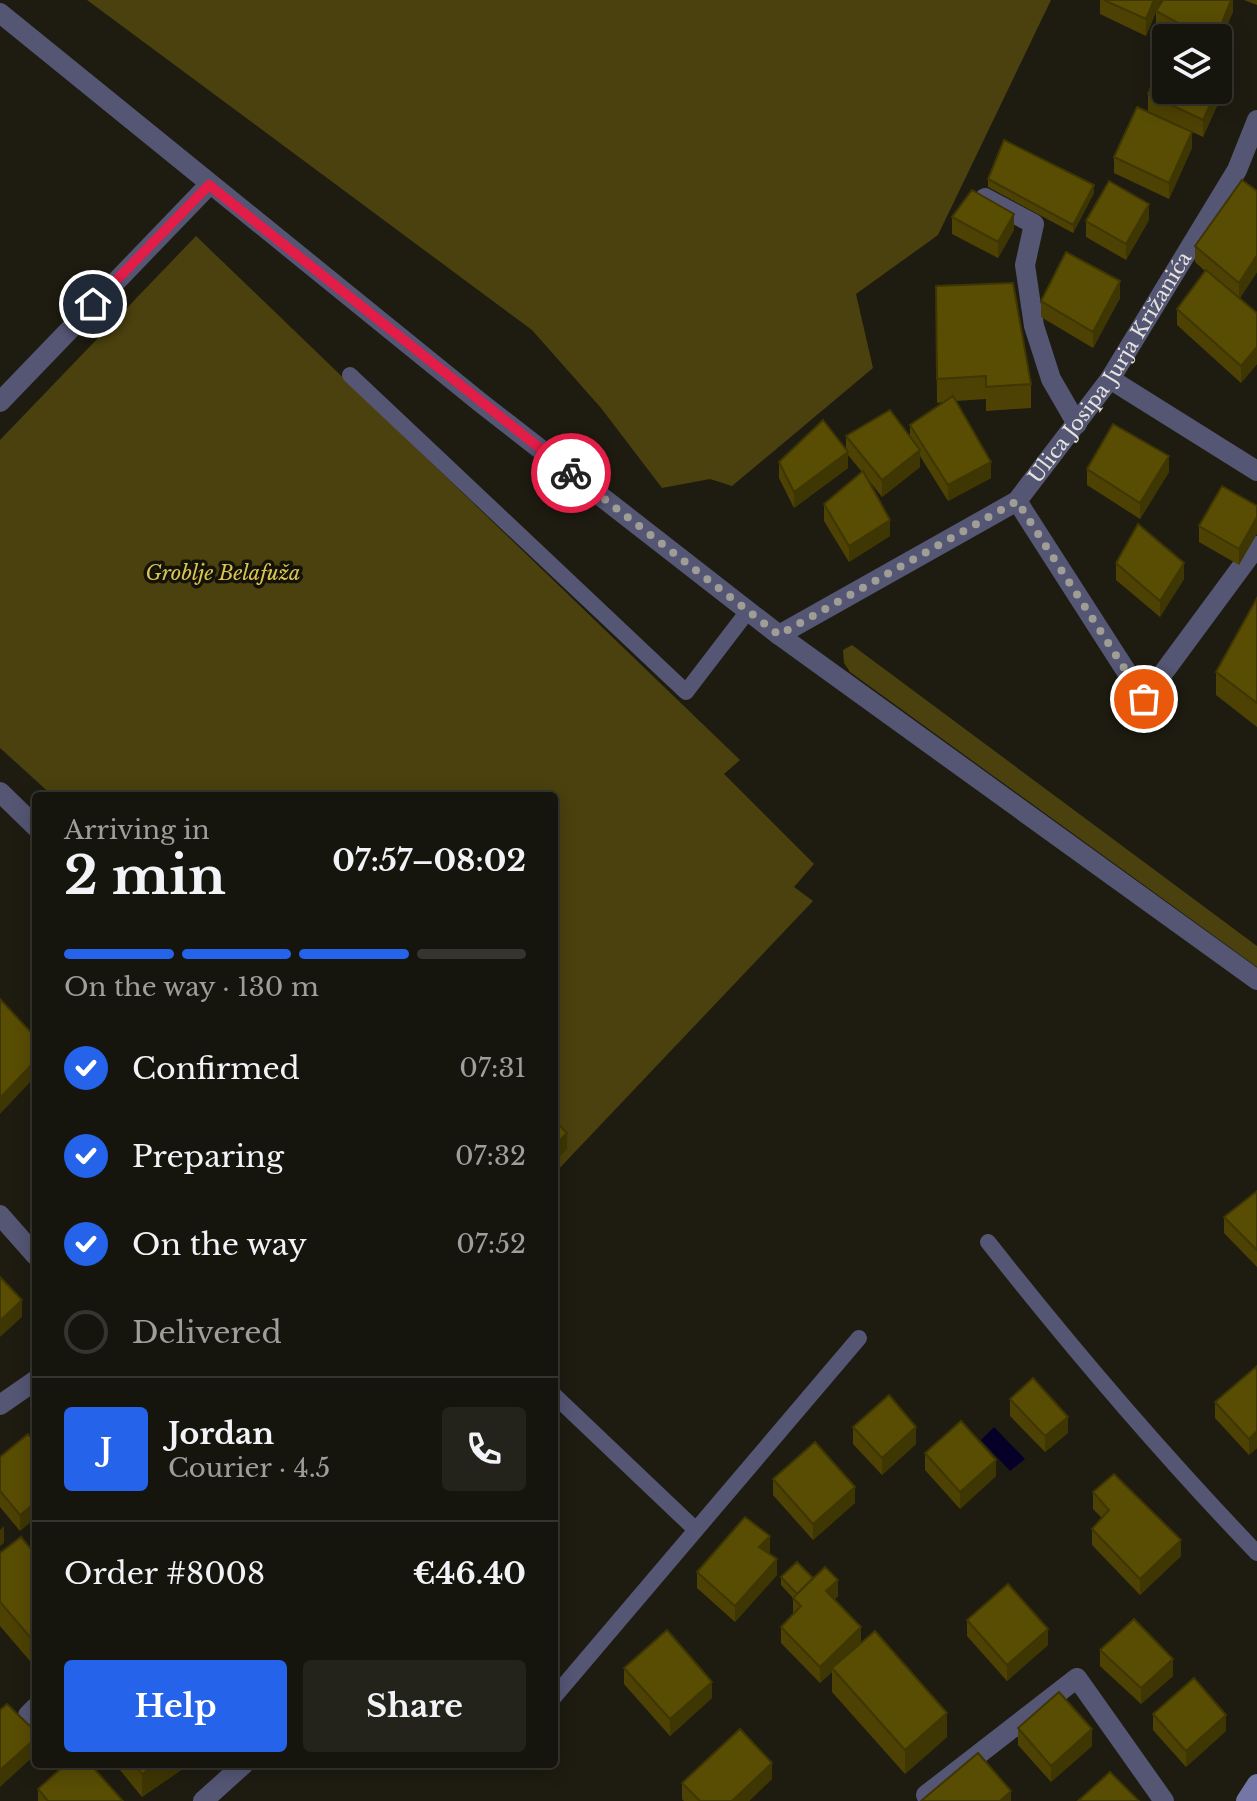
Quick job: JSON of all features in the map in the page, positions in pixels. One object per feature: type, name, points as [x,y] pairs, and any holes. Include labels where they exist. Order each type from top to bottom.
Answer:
[{"type":"main road","points":[[1246,1801],[1257,1784]]},
{"type":"street","points":[[0,13],[209,185],[779,635],[1257,980]]},
{"type":"street","name":"Ulica Josipa Jurja Križanića","points":[[779,635],[1017,501],[1110,379],[1237,170],[1257,120]]},
{"type":"street","points":[[0,402],[209,185]]},
{"type":"street","points":[[978,195],[1034,224],[1025,265],[1034,326],[1051,379],[1077,424]]},
{"type":"street","points":[[1110,379],[1257,471]]},
{"type":"street","points":[[1017,501],[1144,699],[1257,546]]},
{"type":"street","points":[[0,792],[32,823]]},
{"type":"street","points":[[0,1215],[32,1251]]},
{"type":"street","points":[[0,1405],[32,1383]]},
{"type":"street","points":[[926,1795],[1077,1678],[1164,1801]]},
{"type":"street","points":[[203,1801],[240,1768]]},
{"type":"lane","points":[[350,375],[686,692],[748,611]]},
{"type":"lane","points":[[988,1242],[1081,1360],[1186,1480],[1257,1553]]},
{"type":"lane","points":[[558,1692],[859,1338]]},
{"type":"lane","points":[[558,1399],[696,1530]]},
{"type":"green space","points":[[87,0],[1051,0],[938,235],[856,294],[873,368],[732,486],[710,479],[662,488],[601,408],[532,330]]},
{"type":"green space","name":"Groblje Belafuža","points":[[196,236],[740,760],[724,774],[814,864],[794,887],[813,901],[558,1170],[558,792],[49,792],[0,748],[0,440]]},
{"type":"green space","points":[[852,645],[1257,946],[1257,967],[850,672],[844,663],[843,650]]},
{"type":"shaded area","points":[[994,1427],[1025,1459],[1010,1471],[981,1440]]},
{"type":"building","points":[[1104,0],[1154,0],[1146,19]]},
{"type":"building","points":[[1163,0],[1231,0],[1222,24],[1180,24],[1156,11]]},
{"type":"building","points":[[1169,104],[1210,104],[1203,120]]},
{"type":"building","points":[[1137,107],[1192,132],[1169,183],[1114,157]]},
{"type":"building","points":[[1004,140],[1094,185],[1073,225],[988,179]]},
{"type":"building","points":[[1242,180],[1257,191],[1257,255],[1239,283],[1195,246]]},
{"type":"building","points":[[1109,181],[1149,204],[1126,244],[1086,221]]},
{"type":"building","points":[[972,190],[1014,214],[998,242],[952,217]]},
{"type":"building","points":[[1066,252],[1120,281],[1093,332],[1041,301]]},
{"type":"building","points":[[1206,270],[1257,313],[1257,347],[1241,366],[1177,309]]},
{"type":"building","points":[[1013,283],[1031,384],[986,387],[986,376],[937,379],[936,286]]},
{"type":"building","points":[[953,396],[991,462],[948,485],[910,425]]},
{"type":"building","points":[[890,410],[920,450],[882,480],[846,436]]},
{"type":"building","points":[[823,420],[848,452],[794,492],[779,462]]},
{"type":"building","points":[[1113,424],[1169,456],[1140,503],[1087,469]]},
{"type":"building","points":[[863,471],[890,520],[849,546],[824,504]]},
{"type":"building","points":[[1222,486],[1257,506],[1257,517],[1239,549],[1199,526]]},
{"type":"building","points":[[1138,524],[1184,563],[1160,601],[1116,563]]},
{"type":"building","points":[[1257,598],[1257,703],[1216,672]]},
{"type":"building","points":[[0,999],[32,1034],[32,1064],[0,1098]]},
{"type":"building","points":[[558,1124],[567,1133],[558,1142]]},
{"type":"building","points":[[1257,1191],[1257,1250],[1224,1217]]},
{"type":"building","points":[[0,1277],[22,1300],[0,1321]]},
{"type":"building","points":[[1257,1366],[1257,1431],[1249,1439],[1215,1402]]},
{"type":"building","points":[[1033,1378],[1068,1417],[1045,1436],[1010,1399]]},
{"type":"building","points":[[889,1395],[916,1427],[882,1458],[853,1427]]},
{"type":"building","points":[[961,1421],[996,1460],[960,1492],[925,1453]]},
{"type":"building","points":[[28,1434],[32,1439],[32,1505],[20,1515],[0,1491],[0,1457]]},
{"type":"building","points":[[815,1442],[855,1487],[813,1524],[773,1479]]},
{"type":"building","points":[[1114,1474],[1181,1540],[1140,1579],[1092,1529],[1109,1510],[1093,1492]]},
{"type":"building","points":[[745,1517],[770,1536],[759,1547],[777,1559],[735,1606],[697,1572]]},
{"type":"building","points":[[21,1537],[32,1550],[32,1639],[0,1602],[0,1553]]},
{"type":"building","points":[[797,1562],[813,1578],[797,1594],[781,1577]]},
{"type":"building","points":[[825,1567],[838,1580],[826,1591],[861,1627],[820,1667],[781,1627],[801,1606],[793,1598]]},
{"type":"building","points":[[1008,1584],[1048,1629],[1007,1665],[967,1620]]},
{"type":"building","points":[[1134,1619],[1173,1659],[1141,1688],[1100,1650]]},
{"type":"building","points":[[667,1630],[712,1682],[670,1719],[624,1668]]},
{"type":"building","points":[[875,1631],[947,1713],[905,1750],[832,1668]]},
{"type":"building","points":[[1194,1678],[1226,1715],[1186,1751],[1153,1714]]},
{"type":"building","points":[[1059,1692],[1092,1729],[1051,1766],[1018,1728]]},
{"type":"building","points":[[7,1704],[32,1728],[32,1742],[0,1770],[0,1710]]},
{"type":"building","points":[[740,1729],[772,1763],[732,1801],[700,1801],[682,1783]]},
{"type":"building","points":[[978,1753],[1011,1791],[1000,1801],[921,1801]]},
{"type":"building","points":[[62,1768],[94,1768],[123,1801],[48,1801],[38,1789]]},
{"type":"building","points":[[1110,1772],[1139,1801],[1078,1801]]},
{"type":"way so far","points":[[571,473],[779,635],[1017,501],[1144,699]]},
{"type":"route","points":[[93,304],[209,185],[571,473]]}]
